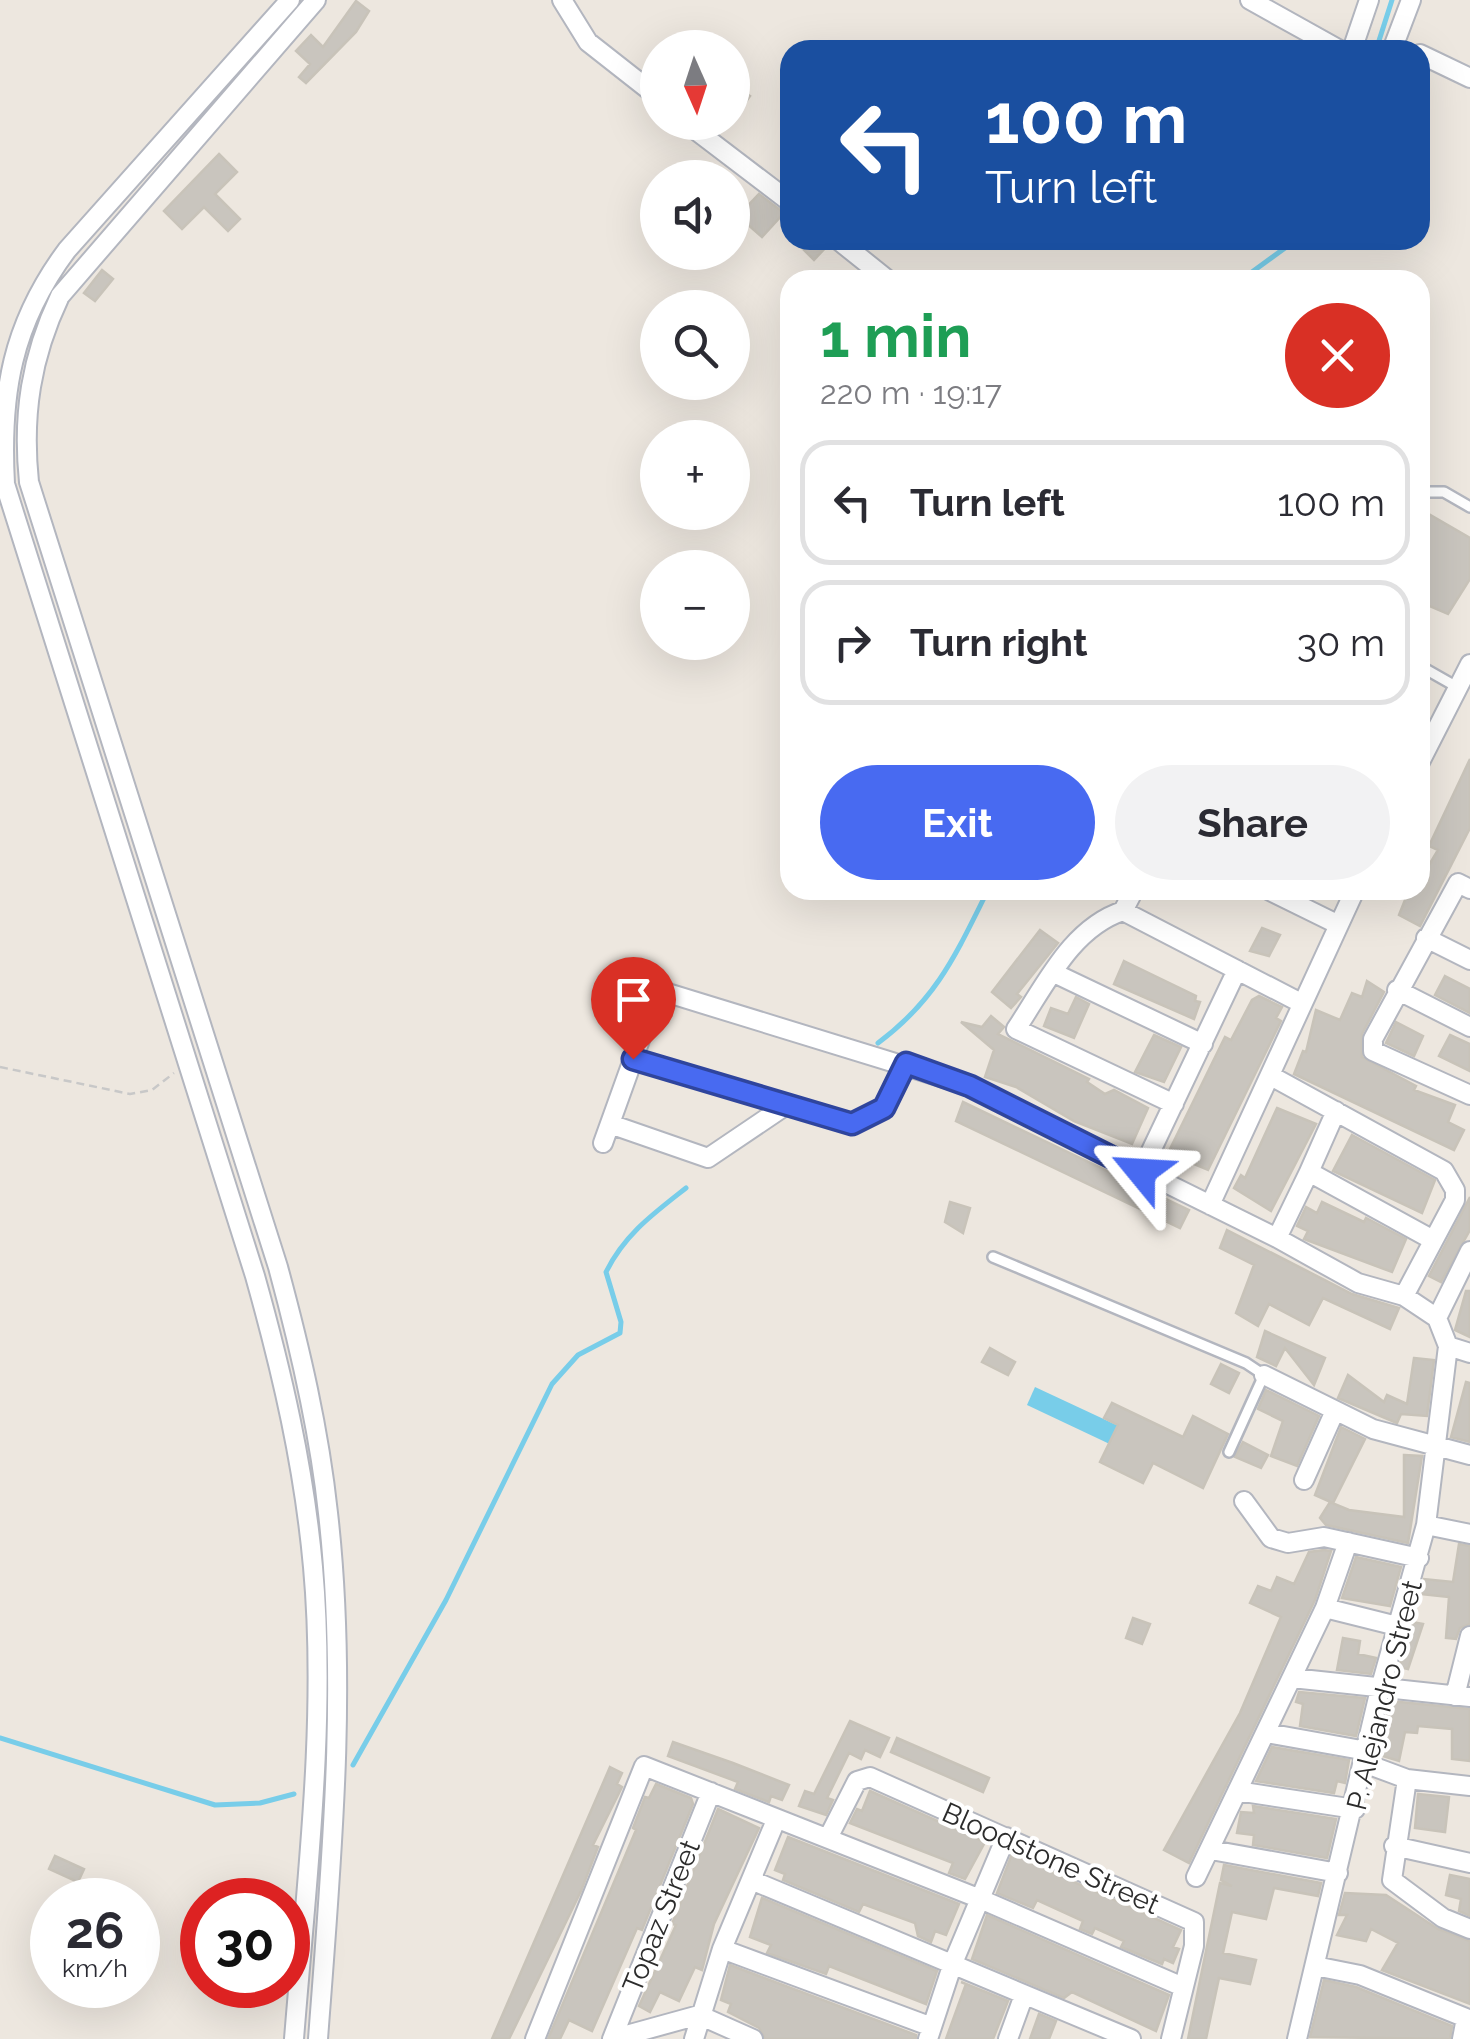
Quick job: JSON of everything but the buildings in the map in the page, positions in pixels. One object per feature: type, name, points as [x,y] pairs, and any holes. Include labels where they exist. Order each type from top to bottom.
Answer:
[{"type":"street","points":[[290,0],[60,296],[42,334],[32,376],[26,451],[39,517],[278,1267],[310,1397],[328,1515],[337,1636],[336,1756],[318,2039]]},
{"type":"street","points":[[305,1878],[314,1700],[314,1570],[280,1365],[5,484],[2,447],[8,377],[20,328],[36,291],[66,250],[316,0]]},
{"type":"street","points":[[562,0],[588,42],[640,83]]},
{"type":"street","points":[[1250,0],[1322,40]]},
{"type":"street","points":[[1355,40],[1369,0]]},
{"type":"street","points":[[1402,40],[1411,0]]},
{"type":"street","points":[[1430,59],[1470,78]]},
{"type":"street","points":[[709,140],[780,194]]},
{"type":"street","points":[[850,250],[876,270]]},
{"type":"street","points":[[1430,723],[1458,688],[1470,664]]},
{"type":"street","points":[[1470,889],[1458,884],[1373,1039],[1373,1051],[1470,1096]]},
{"type":"street","points":[[1124,912],[1129,900]]},
{"type":"street","points":[[1288,900],[1337,924]]},
{"type":"street","points":[[1210,1205],[1350,900]]},
{"type":"street","points":[[1174,1104],[1016,1029],[1083,932],[1100,918],[1124,912],[1301,1003]]},
{"type":"street","points":[[1426,938],[1470,960]]},
{"type":"street","points":[[1141,1172],[1237,970]]},
{"type":"street","points":[[1054,973],[1203,1044]]},
{"type":"street","points":[[604,1143],[658,990],[873,1058],[906,1063],[970,1086],[1277,1238],[1358,1283],[1404,1296],[1437,1318],[1448,1346],[1470,1353]]},
{"type":"street","points":[[1397,990],[1470,1026]]},
{"type":"street","points":[[633,1059],[852,1124],[884,1108],[906,1063]]},
{"type":"street","points":[[1271,1076],[1444,1172],[1455,1190],[1455,1200],[1404,1296]]},
{"type":"street","points":[[610,1124],[708,1158],[785,1106]]},
{"type":"street","points":[[1277,1238],[1336,1111]]},
{"type":"street","points":[[1309,1172],[1433,1240]]},
{"type":"street","points":[[1437,1318],[1464,1275],[1470,1250]]},
{"type":"street","name":"P. Alejandro Street","points":[[1298,2039],[1355,1809],[1380,1688],[1419,1558],[1448,1346]]},
{"type":"street","points":[[1264,1375],[1334,1413],[1436,1449],[1470,1455]]},
{"type":"street","points":[[1304,1480],[1334,1413]]},
{"type":"street","points":[[1244,1501],[1270,1538],[1288,1542],[1324,1537],[1419,1558]]},
{"type":"street","points":[[1426,1525],[1470,1534]]},
{"type":"street","points":[[1196,1877],[1325,1608],[1348,1542]]},
{"type":"street","points":[[1325,1608],[1398,1626]]},
{"type":"street","points":[[1292,1678],[1462,1697],[1470,1636]]},
{"type":"street","points":[[1266,1733],[1366,1757],[1407,1779],[1470,1786]]},
{"type":"street","points":[[535,2039],[644,1766],[978,1898],[1184,1987]]},
{"type":"street","name":"Bloodstone Street","points":[[828,1838],[857,1780],[870,1777],[1194,1922],[1196,1934],[1171,2039]]},
{"type":"street","points":[[1407,1779],[1394,1846],[1392,1880],[1442,1918],[1470,1929]]},
{"type":"street","points":[[1237,1791],[1355,1809]]},
{"type":"street","name":"Topaz Street","points":[[612,2039],[710,1792]]},
{"type":"street","points":[[694,2039],[722,1949],[776,1820]]},
{"type":"street","points":[[722,1949],[930,2033],[952,1963],[1006,1837]]},
{"type":"street","points":[[1394,1846],[1470,1862]]},
{"type":"street","points":[[1210,1850],[1338,1873]]},
{"type":"street","points":[[751,1880],[1131,2039]]},
{"type":"street","points":[[1314,1966],[1360,1975],[1466,2018],[1462,2039]]},
{"type":"street","points":[[310,1967],[324,1969]]},
{"type":"street","points":[[1008,2039],[1024,1995]]},
{"type":"street","points":[[294,2039],[297,2008]]},
{"type":"street","points":[[612,2039],[699,2015],[753,2039]]},
{"type":"lane","points":[[1430,492],[1444,492],[1470,507]]},
{"type":"lane","points":[[1430,672],[1458,688]]},
{"type":"lane","points":[[993,1257],[1246,1363],[1264,1375],[1229,1452]]},
{"type":"path","points":[[0,1067],[130,1094],[152,1090],[171,1074],[189,1068]]},
{"type":"water","points":[[1035,1387],[1125,1429],[1116,1447],[1027,1405]]},
{"type":"waterway","points":[[1379,40],[1392,0]]},
{"type":"waterway","points":[[1255,270],[1282,250]]},
{"type":"waterway","points":[[878,1043],[916,1010],[930,992],[955,955],[983,900]]},
{"type":"waterway","points":[[353,1765],[446,1600],[552,1384],[578,1355],[620,1333],[621,1322],[606,1272],[641,1226],[686,1188]]},
{"type":"waterway","points":[[0,1738],[215,1805],[260,1803],[294,1794]]},
{"type":"route","points":[[633,1059],[852,1124],[884,1108],[906,1063],[970,1086],[1141,1172]]}]
